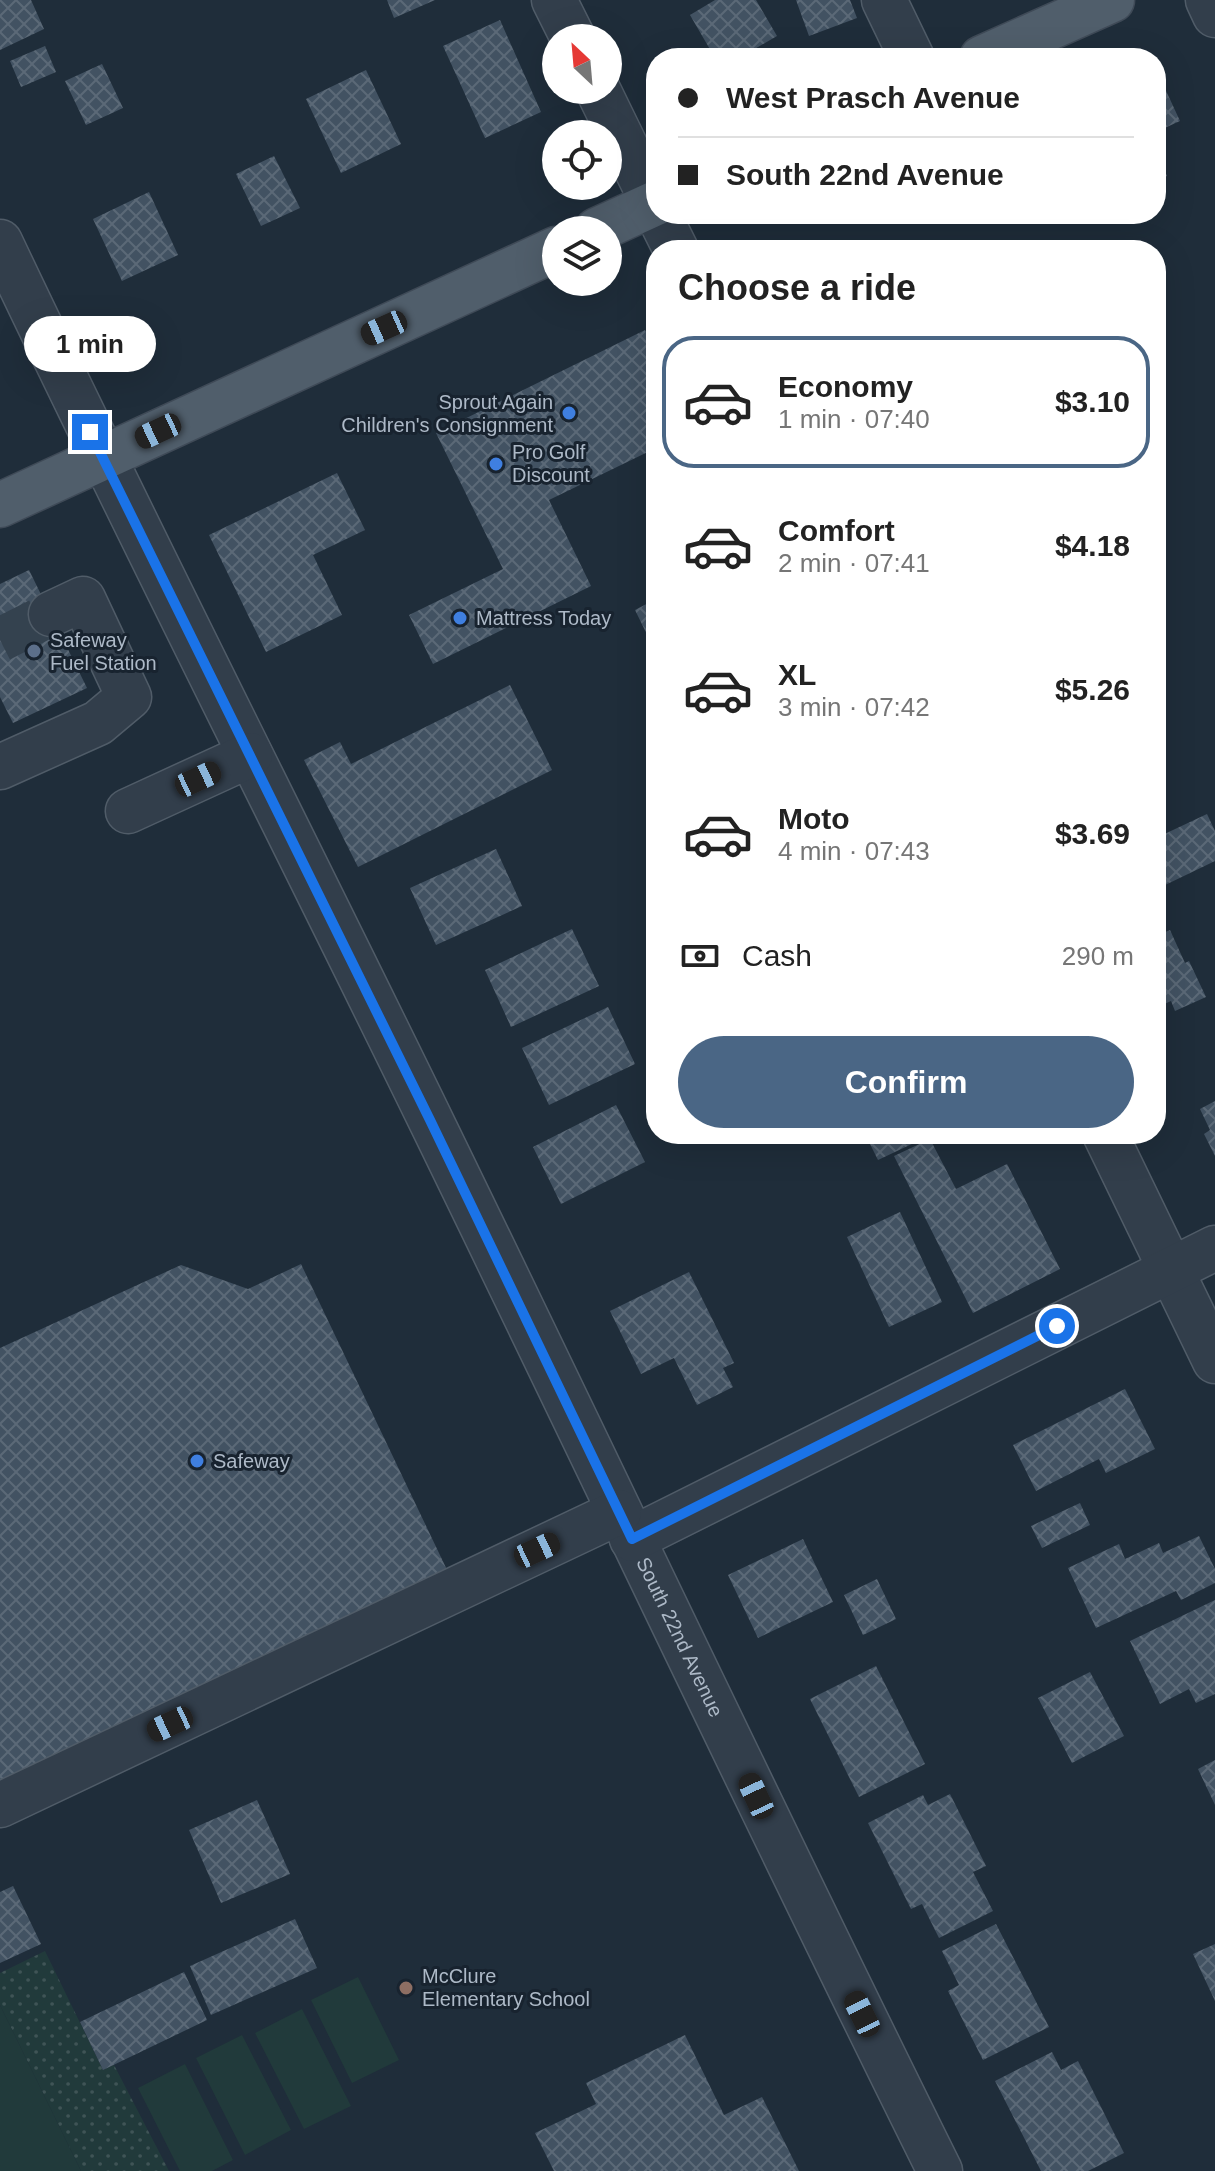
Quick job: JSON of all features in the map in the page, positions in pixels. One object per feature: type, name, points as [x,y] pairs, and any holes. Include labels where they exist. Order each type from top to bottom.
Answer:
[{"type":"main road","points":[[1004,48],[1112,0]]},
{"type":"main road","points":[[622,221],[646,212]]},
{"type":"main road","points":[[0,505],[542,255]]},
{"type":"street","points":[[554,0],[566,24]]},
{"type":"street","points":[[884,0],[907,48]]},
{"type":"street","points":[[1208,0],[1215,15]]},
{"type":"street","points":[[605,104],[646,188]]},
{"type":"street","name":"South 22nd Avenue","points":[[0,242],[102,457],[430,1120],[797,1882],[940,2171]]},
{"type":"street","points":[[0,767],[98,723],[129,697],[83,599],[51,614]]},
{"type":"street","points":[[128,811],[250,755]]},
{"type":"street","points":[[1110,1144],[1215,1361]]},
{"type":"street","points":[[0,1805],[626,1525],[1215,1248]]},
{"type":"green space","points":[[45,1951],[103,2070],[114,2065],[169,2171],[81,2171],[0,2005],[0,1973]]},
{"type":"green space","points":[[358,1977],[399,2060],[352,2083],[311,2000]]},
{"type":"green space","points":[[0,2005],[81,2171],[0,2171]]},
{"type":"green space","points":[[302,2009],[351,2106],[304,2129],[255,2033]]},
{"type":"green space","points":[[242,2035],[291,2130],[245,2155],[196,2058]]},
{"type":"green space","points":[[185,2064],[233,2160],[212,2171],[180,2171],[138,2088]]},
{"type":"building","points":[[0,0],[31,0],[44,29],[0,50]]},
{"type":"building","points":[[387,0],[435,0],[394,18]]},
{"type":"building","points":[[715,0],[756,0],[777,36],[756,48],[709,48],[690,15]]},
{"type":"building","points":[[796,0],[850,0],[857,18],[809,36]]},
{"type":"building","points":[[500,20],[541,112],[485,138],[443,46]]},
{"type":"building","points":[[45,46],[56,72],[21,87],[10,61]]},
{"type":"building","points":[[102,64],[123,108],[86,125],[65,81]]},
{"type":"building","points":[[366,70],[401,144],[341,173],[306,99]]},
{"type":"building","points":[[1166,91],[1180,121],[1166,127]]},
{"type":"building","points":[[274,156],[300,208],[261,226],[236,174]]},
{"type":"building","points":[[149,192],[178,255],[122,281],[93,219]]},
{"type":"building","points":[[645,330],[646,453],[549,500],[591,586],[433,664],[409,615],[503,569],[436,433]]},
{"type":"building","points":[[337,473],[365,530],[313,555],[342,615],[266,652],[209,535]]},
{"type":"building","name":"Safeway Fuel Station","points":[[29,570],[87,688],[13,723],[0,697],[0,584]]},
{"type":"building","points":[[646,604],[646,633],[635,610]]},
{"type":"building","points":[[510,685],[552,770],[358,867],[304,760],[340,742],[351,764]]},
{"type":"building","points":[[1207,814],[1215,831],[1215,861],[1166,885],[1166,833]]},
{"type":"building","points":[[496,849],[522,906],[436,945],[410,888]]},
{"type":"building","points":[[572,929],[599,986],[511,1027],[485,970]]},
{"type":"building","points":[[1170,930],[1185,963],[1189,961],[1206,997],[1175,1011],[1171,1001],[1166,1003],[1166,932]]},
{"type":"building","points":[[608,1007],[635,1064],[549,1105],[522,1048]]},
{"type":"building","points":[[1215,1101],[1215,1156],[1204,1134],[1210,1130],[1200,1109]]},
{"type":"building","points":[[616,1105],[645,1162],[561,1204],[533,1147]]},
{"type":"building","points":[[870,1144],[912,1144],[878,1160]]},
{"type":"building","points":[[919,1144],[933,1144],[956,1189],[1007,1164],[1060,1269],[973,1313],[894,1156]]},
{"type":"building","points":[[900,1212],[942,1302],[889,1327],[847,1237]]},
{"type":"building","name":"Safeway","points":[[301,1264],[449,1574],[0,1785],[0,1348],[181,1265],[248,1289]]},
{"type":"building","points":[[689,1272],[734,1363],[723,1368],[733,1387],[697,1405],[674,1358],[641,1374],[610,1311]]},
{"type":"building","points":[[1125,1389],[1155,1449],[1106,1473],[1099,1459],[1036,1491],[1013,1445]]},
{"type":"building","points":[[1080,1503],[1090,1525],[1042,1548],[1031,1526]]},
{"type":"building","points":[[1199,1536],[1215,1569],[1215,1583],[1181,1600],[1176,1591],[1096,1628],[1068,1568],[1119,1544],[1125,1559],[1159,1543],[1163,1553]]},
{"type":"building","points":[[803,1539],[833,1602],[758,1638],[728,1575]]},
{"type":"building","points":[[877,1579],[896,1619],[863,1635],[844,1595]]},
{"type":"building","points":[[1215,1600],[1215,1694],[1196,1703],[1189,1689],[1160,1704],[1130,1641]]},
{"type":"building","points":[[876,1666],[925,1764],[859,1797],[810,1699]]},
{"type":"building","points":[[1090,1672],[1124,1736],[1072,1763],[1038,1698]]},
{"type":"building","points":[[1215,1760],[1215,1805],[1198,1769]]},
{"type":"building","points":[[950,1794],[986,1866],[973,1872],[993,1911],[939,1938],[922,1904],[911,1909],[868,1823],[923,1795],[928,1805]]},
{"type":"building","points":[[257,1800],[290,1874],[221,1903],[189,1830]]},
{"type":"building","points":[[13,1886],[41,1944],[0,1963],[0,1892]]},
{"type":"building","points":[[295,1919],[317,1968],[211,2015],[190,1966]]},
{"type":"building","points":[[996,1924],[1049,2027],[983,2060],[948,1991],[959,1985],[942,1951]]},
{"type":"building","points":[[1215,1944],[1215,2001],[1193,1954]]},
{"type":"building","points":[[184,1972],[207,2020],[103,2070],[80,2022]]},
{"type":"building","points":[[685,2035],[724,2115],[762,2097],[799,2171],[554,2171],[535,2133],[596,2104],[586,2083]]},
{"type":"building","points":[[1052,2052],[1061,2070],[1078,2061],[1124,2153],[1088,2171],[1041,2171],[995,2081]]},
{"type":"tunnel","points":[[0,640],[51,614]]},
{"type":"place","name":"Sprout Again Children's Consignment","points":[[569,413]]},
{"type":"place","name":"Pro Golf Discount","points":[[496,464]]},
{"type":"place","name":"Mattress Today","points":[[460,618]]},
{"type":"place","name":"Safeway Fuel Station","points":[[34,651]]},
{"type":"place","name":"Safeway","points":[[197,1461]]},
{"type":"place","name":"McClure Elementary School","points":[[406,1988]]},
{"type":"route","points":[[90,432],[430,1120],[632,1539],[1057,1326]]}]
